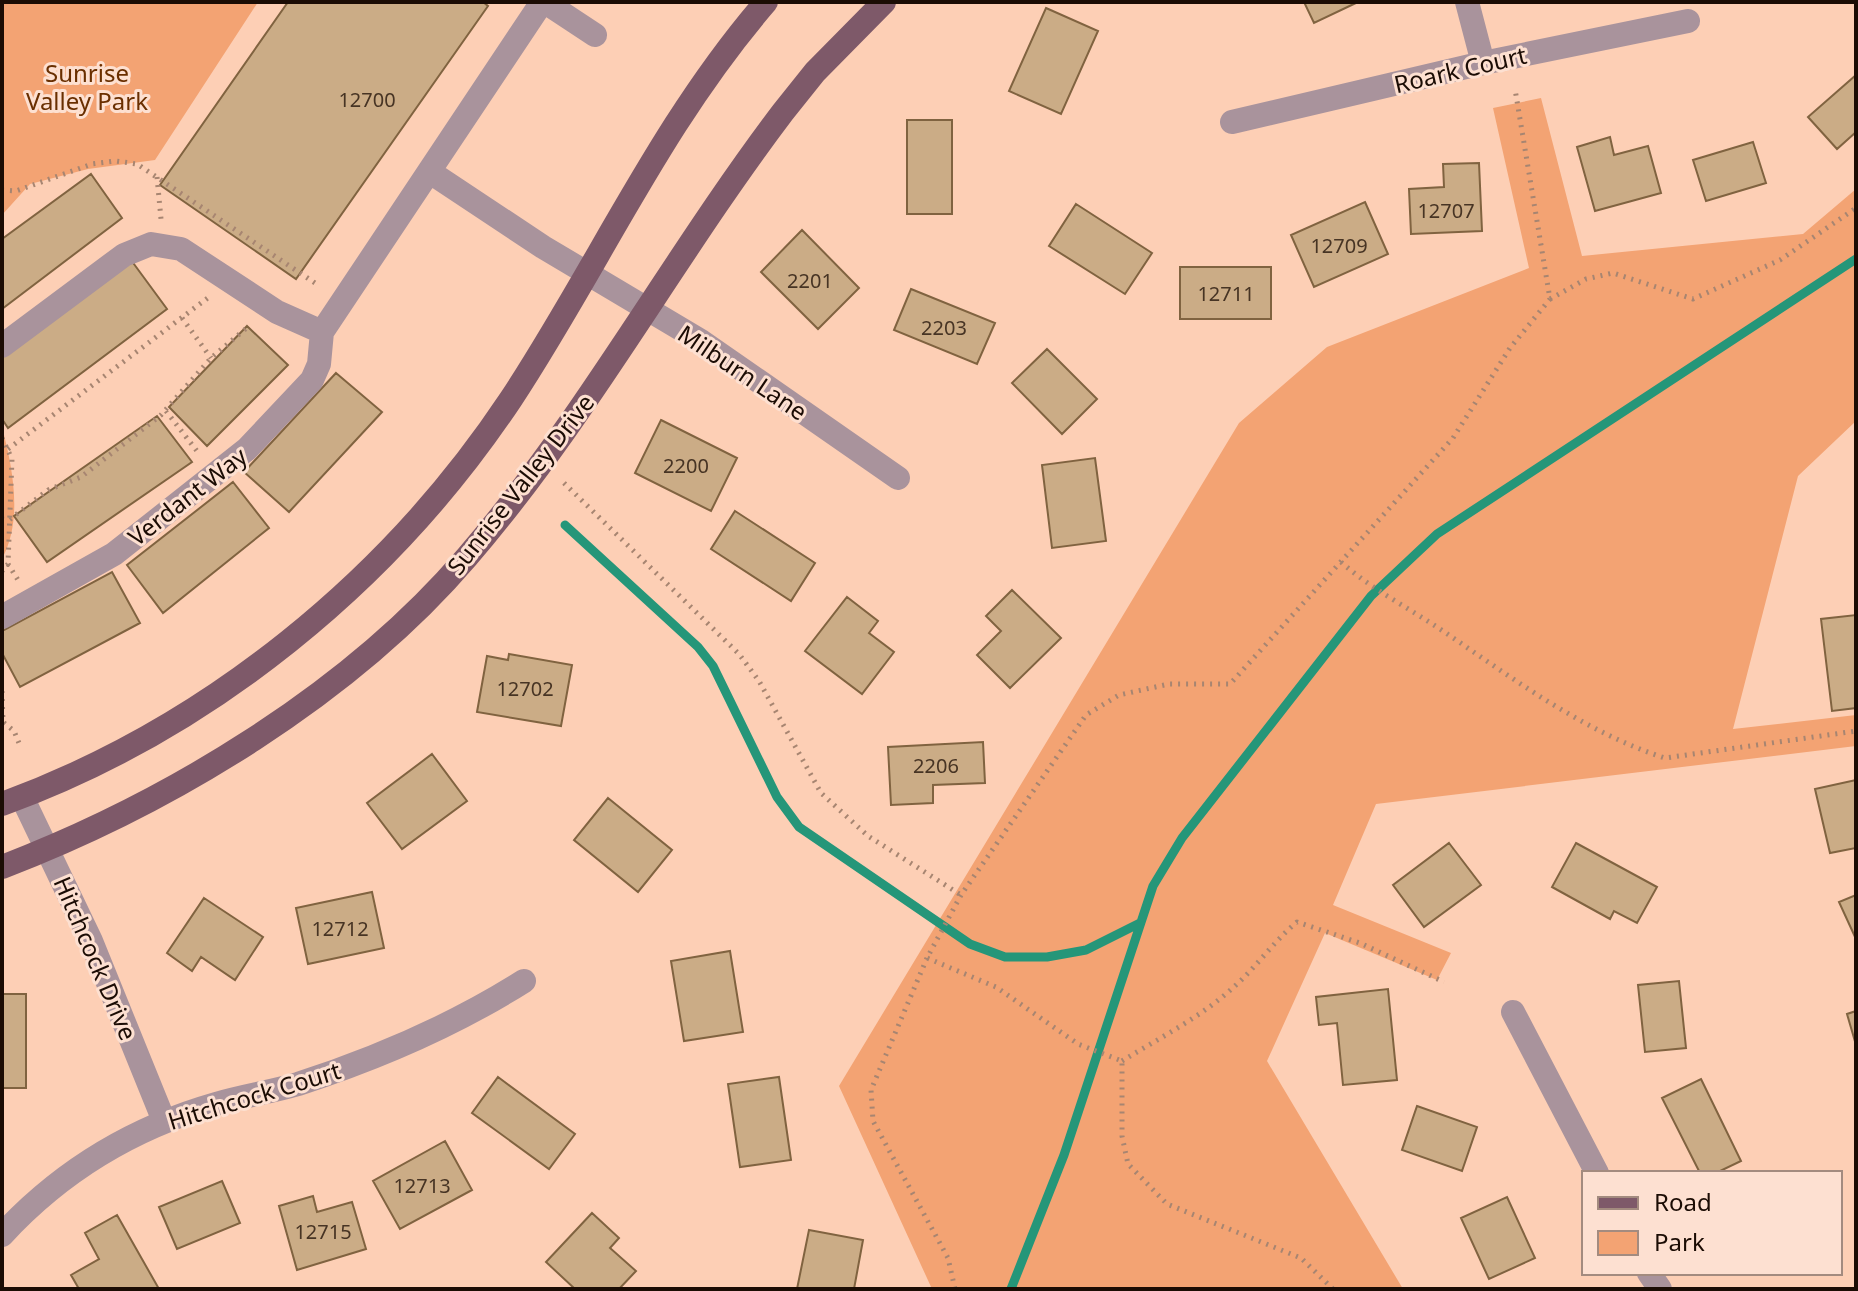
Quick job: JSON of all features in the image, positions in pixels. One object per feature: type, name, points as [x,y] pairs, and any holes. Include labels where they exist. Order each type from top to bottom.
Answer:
[{"type":"main road","points":[[12,800],[95,764],[195,706],[287,643],[362,578],[425,512],[486,435],[685,107],[766,2]]},
{"type":"main road","name":"Sunrise Valley Drive","points":[[2,867],[135,809],[237,749],[391,634],[466,559],[504,513],[575,417],[783,112],[815,72],[884,2]]},
{"type":"street","points":[[2,346],[124,255],[151,244],[181,249],[289,318],[322,332],[543,2],[595,35]]},
{"type":"street","points":[[1467,2],[1483,63]]},
{"type":"street","name":"Roark Court","points":[[1232,122],[1483,63],[1688,21]]},
{"type":"street","name":"Milburn Lane","points":[[430,172],[585,272],[647,308],[898,478]]},
{"type":"street","name":"Verdant Way","points":[[2,617],[114,554],[216,476],[273,424],[312,380],[319,364],[322,332]]},
{"type":"street","name":"Hitchcock Drive","points":[[12,800],[48,849],[91,941],[164,1121]]},
{"type":"street","name":"Hitchcock Court","points":[[2,1235],[27,1208],[65,1176],[113,1145],[164,1121],[295,1085],[380,1056],[473,1013],[524,981]]},
{"type":"street","points":[[1513,1012],[1596,1171]]},
{"type":"path","points":[[1515,89],[1550,299]]},
{"type":"path","points":[[2,190],[16,191],[104,161],[137,164],[315,283]]},
{"type":"path","points":[[157,176],[161,228]]},
{"type":"path","points":[[955,1289],[948,1258],[873,1121],[871,1090],[927,958],[961,895],[1086,715],[1119,695],[1131,692],[1169,684],[1230,684],[1453,438],[1510,348],[1550,299],[1586,279],[1613,273],[1693,299],[1780,260],[1856,208]]},
{"type":"path","points":[[8,449],[213,294]]},
{"type":"path","points":[[182,318],[211,358]]},
{"type":"path","points":[[6,520],[48,490],[81,477],[166,411],[211,358],[254,322]]},
{"type":"path","points":[[166,411],[216,476]]},
{"type":"path","points":[[2,438],[12,459],[6,520],[8,564],[2,571]]},
{"type":"path","points":[[564,483],[739,654],[759,681],[821,793],[868,836],[961,895]]},
{"type":"path","points":[[1341,562],[1578,721],[1665,758],[1856,731]]},
{"type":"path","points":[[2,691],[3,722],[14,731],[21,748]]},
{"type":"path","points":[[1122,1061],[1209,1008],[1238,984],[1277,938],[1297,922],[1360,943],[1444,982]]},
{"type":"path","points":[[927,958],[996,987],[1078,1044],[1122,1061]]},
{"type":"path","points":[[1122,1061],[1122,1136],[1128,1164],[1167,1204],[1301,1258],[1333,1289]]},
{"type":"green space","name":"Sunrise Valley Park","points":[[2,2],[258,2],[155,160],[88,169],[30,184],[2,215]]},
{"type":"green space","points":[[1541,98],[1582,256],[1803,234],[1856,189],[1856,421],[1798,476],[1733,729],[1856,715],[1856,746],[1376,804],[1333,905],[1451,953],[1437,980],[1325,933],[1267,1061],[1403,1289],[932,1289],[839,1086],[1239,423],[1327,347],[1529,268],[1493,108]]},
{"type":"green space","points":[[2,427],[10,460],[14,511],[2,559]]},
{"type":"building","points":[[288,2],[483,2],[488,6],[296,279],[160,185]]},
{"type":"building","points":[[1304,2],[1358,2],[1314,23]]},
{"type":"building","points":[[1046,8],[1098,31],[1061,114],[1009,91]]},
{"type":"building","points":[[1856,75],[1856,132],[1837,149],[1808,117]]},
{"type":"building","points":[[907,120],[952,120],[952,214],[907,214]]},
{"type":"building","points":[[1610,137],[1614,155],[1648,146],[1661,193],[1595,211],[1577,147]]},
{"type":"building","points":[[1753,142],[1766,183],[1706,201],[1693,160]]},
{"type":"building","points":[[1479,163],[1482,231],[1411,234],[1409,189],[1444,187],[1443,164]]},
{"type":"building","points":[[91,174],[122,218],[2,309],[2,239]]},
{"type":"building","points":[[1365,202],[1388,254],[1314,287],[1291,235]]},
{"type":"building","points":[[1076,204],[1152,253],[1125,294],[1049,246]]},
{"type":"building","points":[[802,230],[859,288],[818,329],[761,272]]},
{"type":"building","points":[[131,260],[167,309],[8,428],[2,419],[2,357]]},
{"type":"building","points":[[1180,267],[1271,267],[1271,319],[1180,319]]},
{"type":"building","points":[[911,289],[995,323],[977,364],[894,330]]},
{"type":"building","points":[[247,326],[288,365],[207,446],[169,407]]},
{"type":"building","points":[[1047,349],[1097,399],[1062,434],[1012,383]]},
{"type":"building","points":[[336,373],[382,412],[289,512],[244,472]]},
{"type":"building","points":[[157,416],[192,462],[47,562],[14,516]]},
{"type":"building","points":[[661,420],[737,458],[711,511],[635,473]]},
{"type":"building","points":[[1095,458],[1106,541],[1052,548],[1042,465]]},
{"type":"building","points":[[233,482],[269,528],[163,613],[127,565]]},
{"type":"building","points":[[735,511],[815,563],[791,601],[711,549]]},
{"type":"building","points":[[112,572],[140,623],[20,687],[2,653],[2,631]]},
{"type":"building","points":[[1012,590],[1061,638],[1010,688],[977,655],[1001,631],[986,616]]},
{"type":"building","points":[[847,597],[878,621],[869,633],[894,652],[862,694],[805,651]]},
{"type":"building","points":[[1856,615],[1856,708],[1832,711],[1821,619]]},
{"type":"building","points":[[509,654],[572,665],[561,726],[477,712],[487,656],[508,660]]},
{"type":"building","points":[[983,742],[985,783],[933,785],[933,803],[891,805],[888,747]]},
{"type":"building","points":[[432,754],[467,801],[402,849],[367,803]]},
{"type":"building","points":[[1856,780],[1856,848],[1830,853],[1815,789]]},
{"type":"building","points":[[608,798],[672,850],[638,892],[574,840]]},
{"type":"building","points":[[1449,843],[1481,885],[1424,927],[1393,885]]},
{"type":"building","points":[[1576,843],[1657,887],[1637,923],[1614,911],[1610,919],[1552,887]]},
{"type":"building","points":[[372,892],[384,948],[308,964],[296,908]]},
{"type":"building","points":[[1856,895],[1856,939],[1839,902]]},
{"type":"building","points":[[204,898],[263,937],[235,980],[201,957],[192,971],[167,953]]},
{"type":"building","points":[[730,951],[743,1032],[684,1041],[671,961]]},
{"type":"building","points":[[1679,981],[1686,1048],[1645,1052],[1638,985]]},
{"type":"building","points":[[1388,989],[1397,1080],[1343,1085],[1337,1023],[1319,1025],[1316,997]]},
{"type":"building","points":[[2,994],[26,994],[26,1088],[2,1088]]},
{"type":"building","points":[[1856,1011],[1856,1045],[1847,1014]]},
{"type":"building","points":[[498,1077],[575,1134],[549,1169],[472,1113]]},
{"type":"building","points":[[779,1077],[791,1160],[740,1167],[728,1084]]},
{"type":"building","points":[[1701,1079],[1741,1161],[1720,1171],[1699,1171],[1662,1098]]},
{"type":"building","points":[[1417,1106],[1477,1127],[1462,1171],[1402,1150]]},
{"type":"building","points":[[445,1141],[472,1190],[400,1229],[373,1181]]},
{"type":"building","points":[[222,1181],[240,1223],[177,1249],[159,1207]]},
{"type":"building","points":[[313,1196],[317,1212],[352,1202],[366,1249],[297,1270],[279,1206]]},
{"type":"building","points":[[1507,1197],[1535,1258],[1489,1279],[1461,1218]]},
{"type":"building","points":[[592,1213],[619,1238],[610,1248],[636,1271],[619,1289],[575,1289],[546,1262]]},
{"type":"building","points":[[117,1215],[159,1289],[79,1289],[71,1275],[99,1259],[85,1233]]},
{"type":"building","points":[[809,1230],[863,1240],[854,1289],[797,1289]]},
{"type":"waterway","points":[[1011,1289],[1064,1155],[1153,886],[1182,838],[1371,596],[1437,534],[1856,259]]},
{"type":"waterway","points":[[565,525],[698,647],[713,666],[777,797],[799,827],[970,944],[1005,957],[1047,957],[1086,950],[1140,923]]}]
